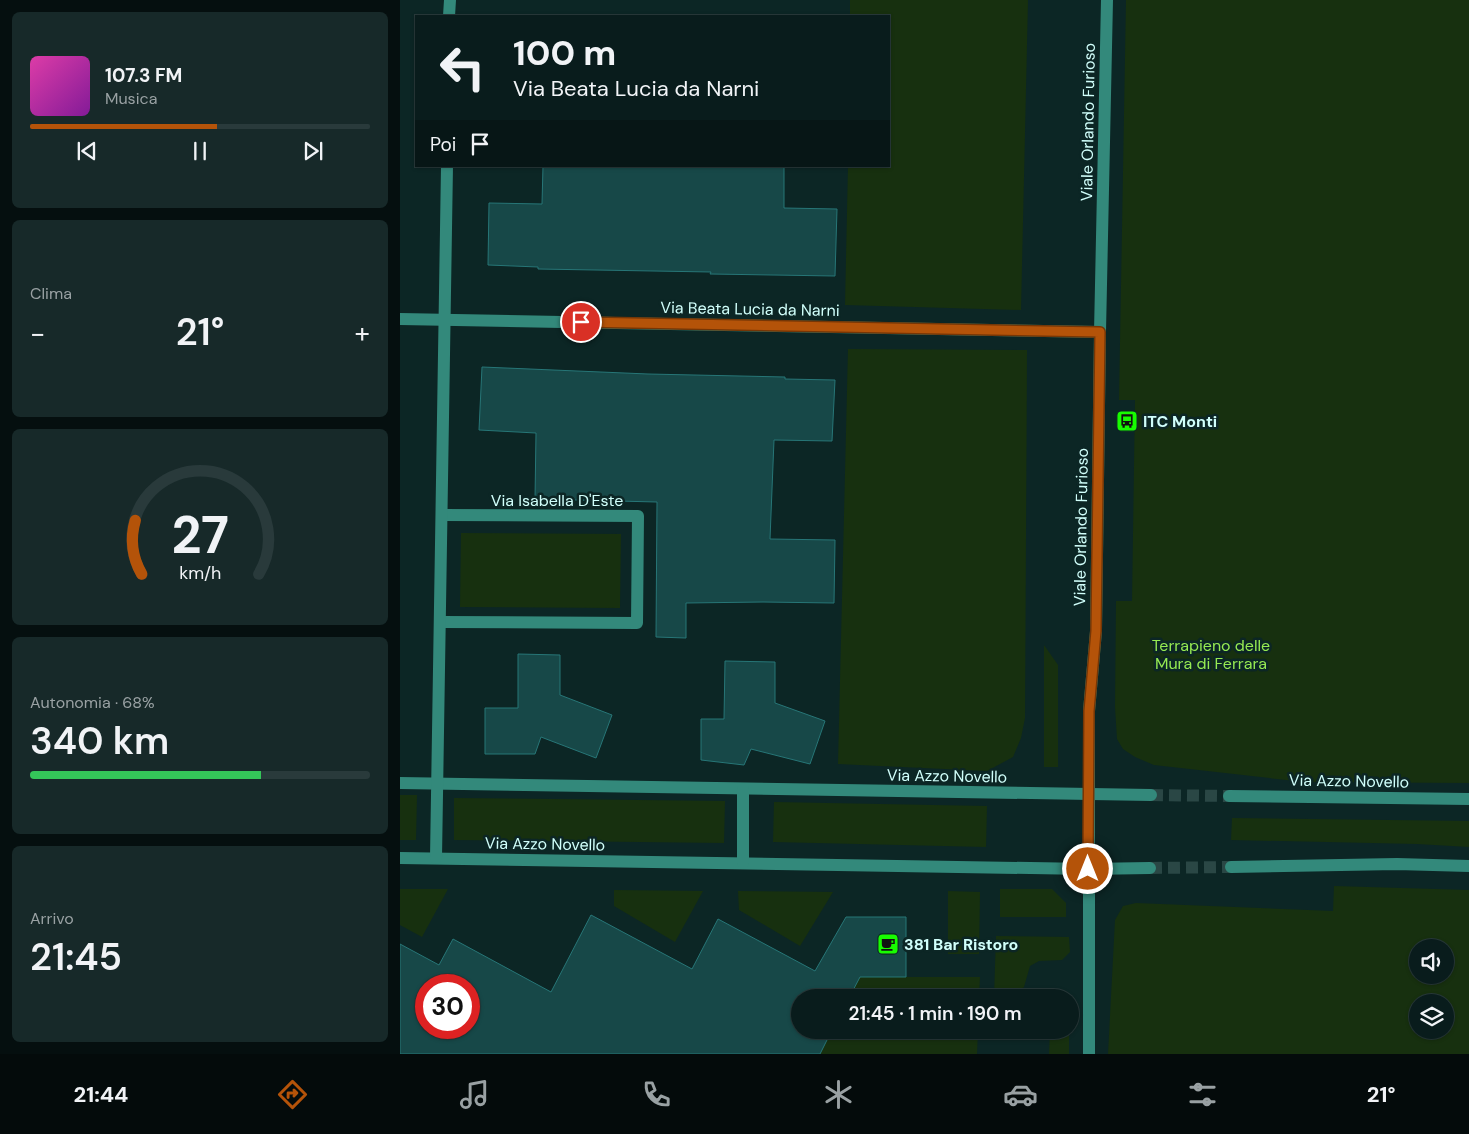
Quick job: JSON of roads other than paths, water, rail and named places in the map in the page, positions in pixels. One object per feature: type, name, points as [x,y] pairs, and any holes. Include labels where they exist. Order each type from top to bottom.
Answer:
[{"type":"street","points":[[449,15],[450,0]]},
{"type":"street","name":"Viale Orlando Furioso","points":[[1089,1054],[1089,711],[1096,631],[1107,0]]},
{"type":"street","points":[[436,858],[447,167]]},
{"type":"street","name":"Via Beata Lucia da Narni","points":[[400,319],[1100,332]]},
{"type":"street","name":"Via Isabella D'Este","points":[[440,622],[637,624],[638,516],[442,515]]},
{"type":"street","name":"Via Azzo Novello","points":[[400,783],[1151,795]]},
{"type":"street","points":[[743,789],[743,863]]},
{"type":"street","name":"Via Azzo Novello","points":[[1228,796],[1469,799]]},
{"type":"street","name":"Via Azzo Novello","points":[[400,858],[1088,869],[1150,868]]},
{"type":"street","points":[[1231,867],[1397,864],[1469,866]]},
{"type":"tunnel","points":[[1151,795],[1229,796]]},
{"type":"tunnel","points":[[1150,868],[1231,867]]},
{"type":"place","name":"ITC Monti","points":[[1127,421]]},
{"type":"place","name":"381 Bar Ristoro","points":[[888,944]]},
{"type":"park label","name":"Terrapieno delle Mura di Ferrara","points":[[1211,654]]}]
